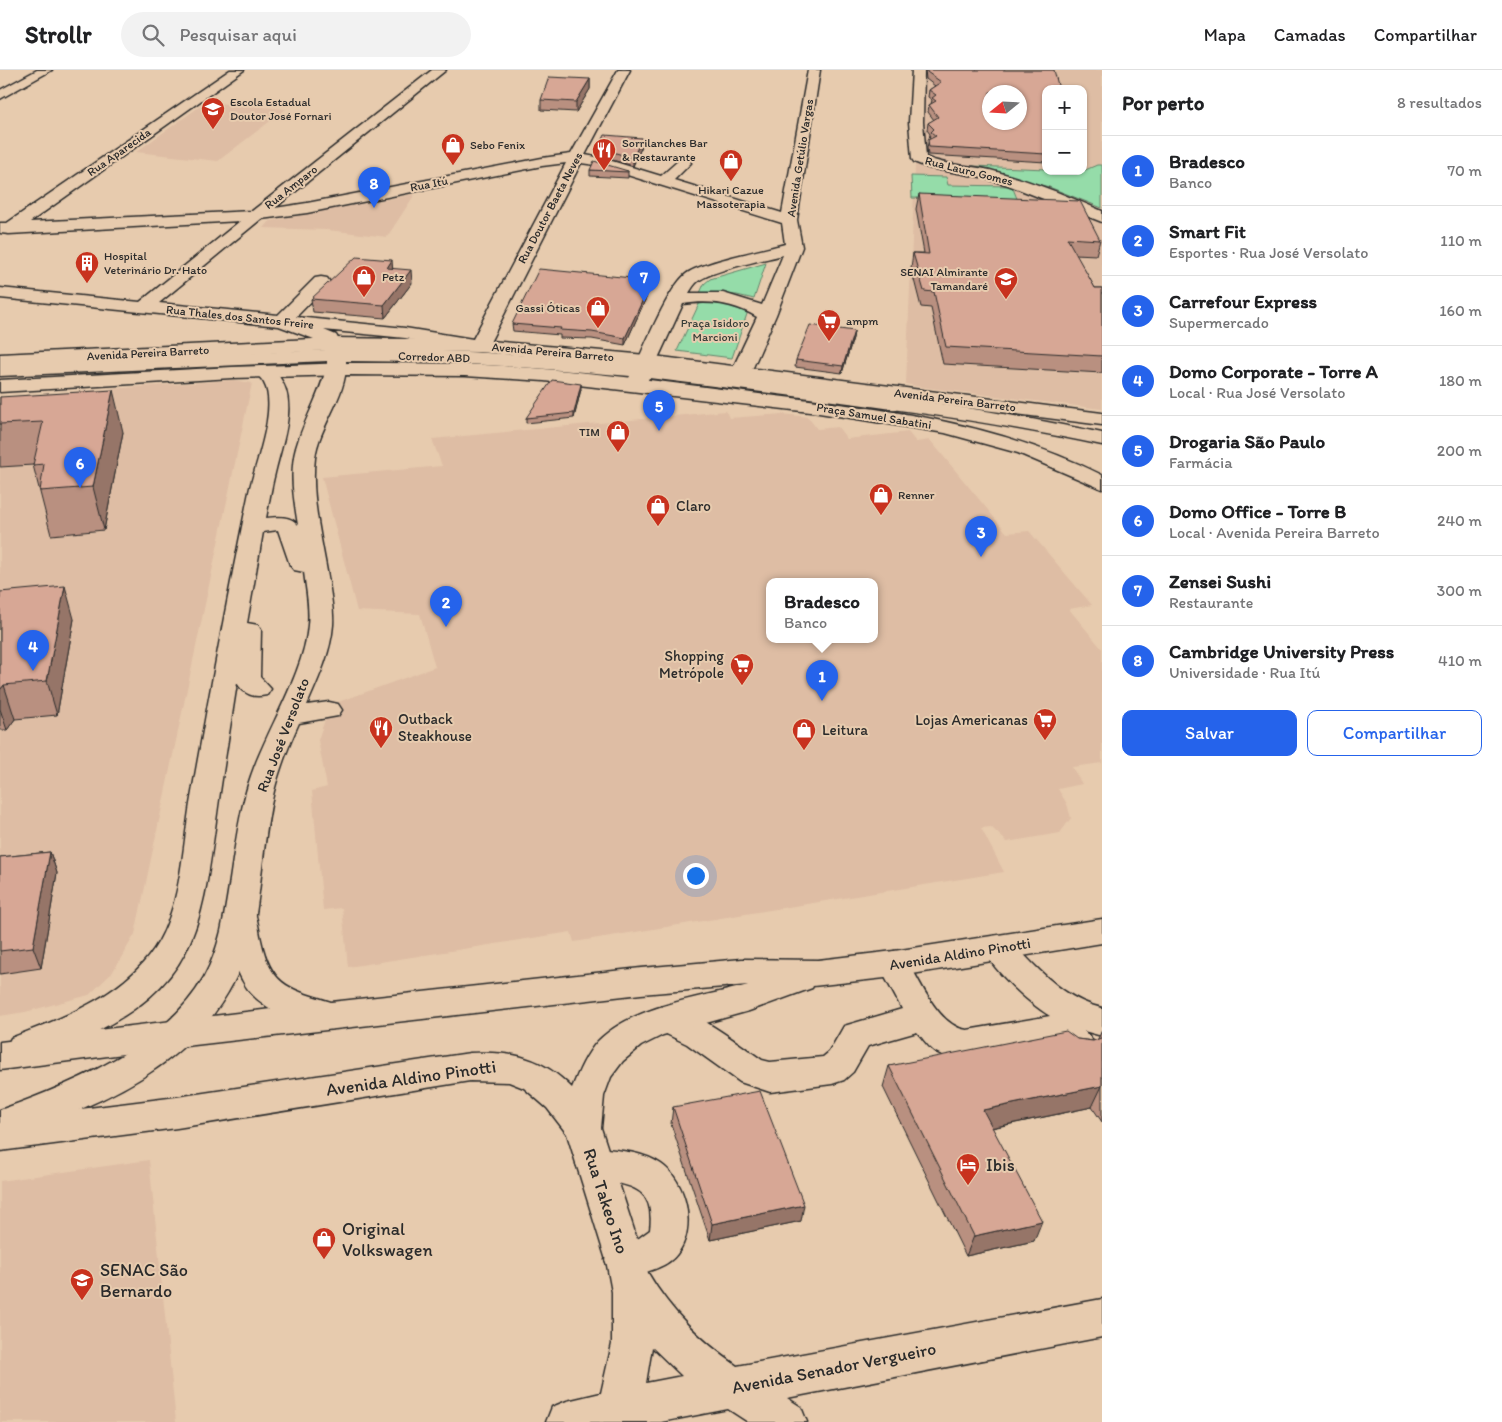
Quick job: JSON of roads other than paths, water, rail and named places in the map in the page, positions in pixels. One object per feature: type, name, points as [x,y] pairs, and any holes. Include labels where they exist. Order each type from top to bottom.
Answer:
[{"type":"street","points":[[0,95],[46,70]]},
{"type":"street","name":"Rua Aparecida","points":[[4,230],[238,70]]},
{"type":"street","name":"Rua Amparo","points":[[144,307],[256,215],[440,70]]},
{"type":"street","name":"Rua Doutor Baeta Neves","points":[[479,346],[576,158],[624,70]]},
{"type":"street","name":"Avenida Getúlio Vargas","points":[[794,247],[789,220],[814,70]]},
{"type":"street","name":"Rua Lauro Gomes","points":[[918,70],[916,122],[919,159],[981,172],[1021,184],[1102,217]]},
{"type":"street","name":"Rua Itú","points":[[4,230],[256,215],[307,208],[542,162],[576,158],[609,164],[789,220]]},
{"type":"street","points":[[664,181],[684,162]]},
{"type":"street","points":[[794,247],[762,254],[696,275],[686,283],[641,372],[903,405],[1042,426],[1098,448]]},
{"type":"street","points":[[741,372],[767,315],[794,247]]},
{"type":"street","points":[[0,370],[335,356],[324,335],[282,321],[321,282]]},
{"type":"street","name":"Rua Thales dos Santos Freire","points":[[0,293],[406,333],[479,346]]},
{"type":"street","points":[[676,300],[706,297],[728,299],[748,304],[767,315]]},
{"type":"street","name":"Avenida Pereira Barreto","points":[[0,360],[335,356],[479,346],[641,372]]},
{"type":"street","name":"Avenida Pereira Barreto","points":[[0,386],[264,371],[335,356],[515,372],[741,372],[1102,419]]},
{"type":"street","name":"Rua José Versolato","points":[[0,1126],[83,1094],[145,1058],[177,1033],[211,995],[232,952],[241,914],[260,792],[265,775],[302,686],[320,630],[320,608],[303,487],[303,467],[305,450],[312,428],[334,382],[335,356]]},
{"type":"street","points":[[2,1056],[82,1024],[127,998],[154,973],[174,945],[190,894],[252,527],[276,420],[277,394],[274,383],[264,371]]},
{"type":"street","name":"Praça Samuel Sabatini","points":[[641,372],[819,407],[969,432],[1052,458],[1102,483]]},
{"type":"street","points":[[969,432],[1046,444],[1098,448]]},
{"type":"street","points":[[252,527],[278,523],[287,526],[294,539],[304,570],[317,586]]},
{"type":"street","points":[[240,598],[247,613],[249,628],[247,678],[258,689]]},
{"type":"street","points":[[223,692],[302,686]]},
{"type":"street","points":[[289,716],[329,710]]},
{"type":"street","points":[[241,914],[250,966],[269,992],[300,1008],[336,1015]]},
{"type":"street","name":"Avenida Aldino Pinotti","points":[[2,1056],[177,1033],[742,972],[818,973],[999,949],[1102,931]]},
{"type":"street","points":[[999,949],[1034,987],[1087,1020],[1102,1022]]},
{"type":"street","points":[[894,964],[923,1017],[948,1042],[967,1044],[1055,1029],[1063,1032],[1079,1048]]},
{"type":"street","name":"Avenida Aldino Pinotti","points":[[583,1128],[583,1105],[589,1084],[598,1065],[616,1046],[633,1033],[668,1019],[734,1002],[818,973]]},
{"type":"street","points":[[668,1019],[699,1034],[752,1072],[770,1077],[832,1070],[841,1062],[856,1036],[923,1017]]},
{"type":"street","name":"Avenida Aldino Pinotti","points":[[0,1135],[68,1128],[491,1065],[519,1069],[547,1085],[567,1106],[583,1128]]},
{"type":"street","name":"Rua Takeo Ino","points":[[583,1128],[638,1296],[656,1321],[691,1357],[786,1422]]},
{"type":"street","points":[[594,1164],[625,1167],[647,1176],[660,1187],[670,1216],[669,1233],[658,1248],[627,1267]]},
{"type":"street","name":"Rua Takeo Ino","points":[[616,1410],[624,1389],[631,1359],[634,1323],[627,1267]]},
{"type":"street","name":"Avenida Senador Vergueiro","points":[[567,1422],[616,1410],[734,1387],[1102,1318]]},
{"type":"place","name":"Escola Estadual Doutor José Fornari","points":[[213,130]]},
{"type":"place","name":"Sebo Fenix","points":[[453,166]]},
{"type":"place","name":"Sorrilanches Bar & Restaurante","points":[[604,171]]},
{"type":"place","name":"Hikari Cazue Massoterapia","points":[[731,182]]},
{"type":"place","name":"Cambridge University Press","points":[[374,208]]},
{"type":"place","name":"Hospital Veterinário Dr. Hato","points":[[87,284]]},
{"type":"place","name":"Petz","points":[[364,298]]},
{"type":"place","name":"SENAI Almirante Tamandaré","points":[[1006,300]]},
{"type":"place","name":"Zensei Sushi","points":[[644,302]]},
{"type":"place","name":"Gassi Óticas","points":[[598,329]]},
{"type":"place","name":"ampm","points":[[829,342]]},
{"type":"place","name":"Drogaria São Paulo","points":[[659,431]]},
{"type":"place","name":"TIM","points":[[618,453]]},
{"type":"place","name":"Domo Office - Torre B","points":[[80,488]]},
{"type":"place","name":"Renner","points":[[881,516]]},
{"type":"place","name":"Claro","points":[[658,527]]},
{"type":"place","name":"Carrefour Express","points":[[981,557]]},
{"type":"place","name":"Smart Fit","points":[[446,627]]},
{"type":"place","name":"Domo Corporate - Torre A","points":[[33,671]]},
{"type":"place","name":"Shopping Metrópole","points":[[742,686]]},
{"type":"place","name":"Bradesco","points":[[822,701]]},
{"type":"place","name":"Lojas Americanas","points":[[1045,741]]},
{"type":"place","name":"Outback Steakhouse","points":[[381,749]]},
{"type":"place","name":"Leitura","points":[[804,751]]},
{"type":"place","name":"Ibis","points":[[968,1186]]},
{"type":"place","name":"Original Volkswagen","points":[[324,1260]]},
{"type":"place","name":"SENAC São Bernardo","points":[[82,1301]]},
{"type":"park label","name":"Praça Isidoro Marcioni","points":[[715,330]]}]
